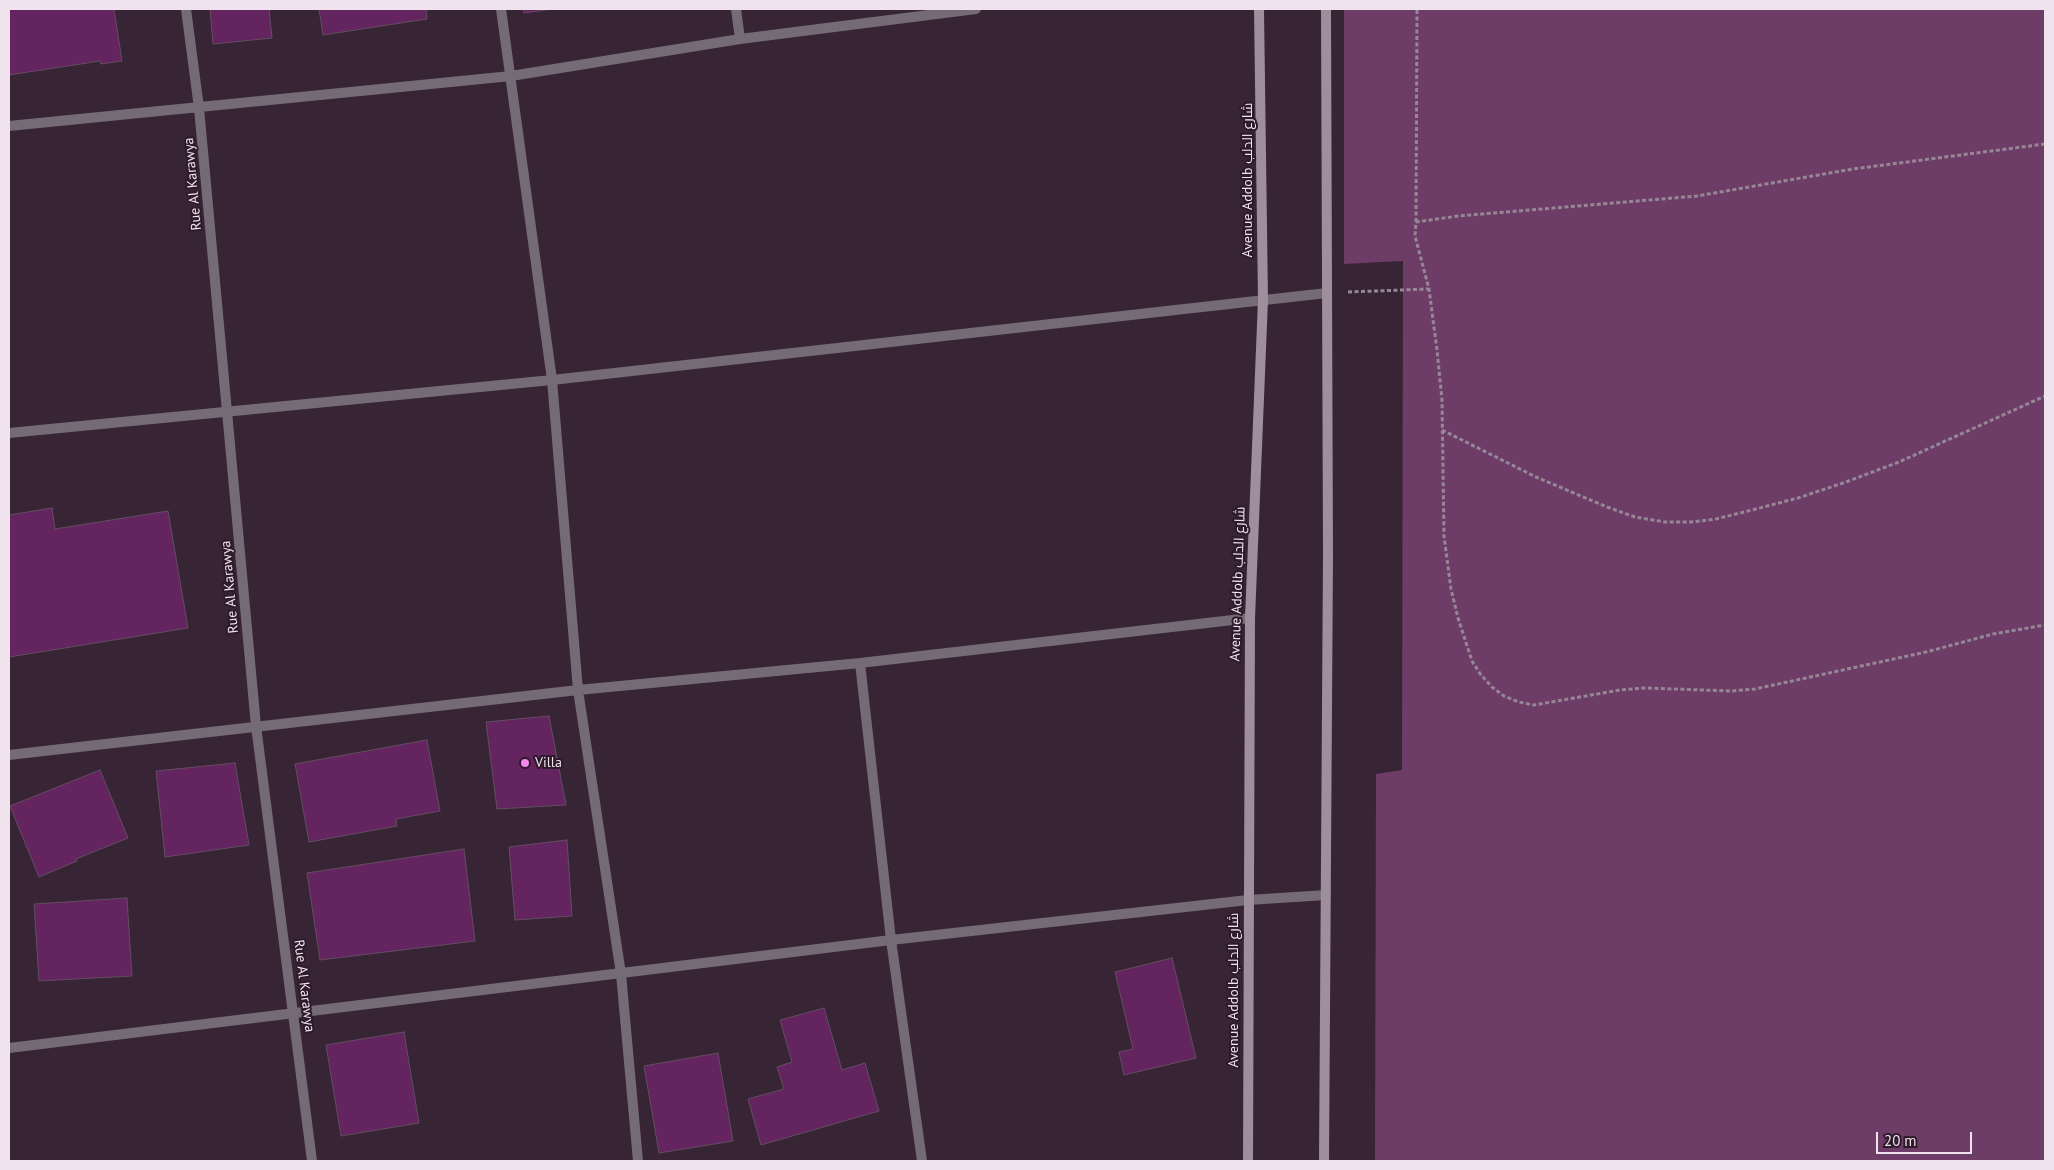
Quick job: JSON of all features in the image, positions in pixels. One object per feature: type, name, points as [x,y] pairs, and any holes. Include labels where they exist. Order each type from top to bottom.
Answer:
[{"type":"street","name":"Rue Al Karawya","points":[[186,9],[199,108],[256,726],[312,1161]]},
{"type":"street","points":[[501,9],[552,380],[578,690],[620,974],[638,1161]]},
{"type":"street","points":[[736,9],[740,39]]},
{"type":"street","points":[[9,126],[511,76],[740,39],[976,9]]},
{"type":"street","name":"Avenue Addolb شارع الدلب","points":[[1248,1161],[1250,618],[1263,300],[1259,9]]},
{"type":"street","points":[[1324,1161],[1328,555],[1326,9]]},
{"type":"street","points":[[9,432],[552,380],[1327,293]]},
{"type":"street","points":[[9,755],[578,690],[860,662],[1250,618]]},
{"type":"street","points":[[860,662],[891,940],[922,1161]]},
{"type":"street","points":[[9,1048],[891,940],[1248,900],[1326,895]]},
{"type":"path","points":[[1417,9],[1415,236],[1429,288],[1442,400],[1444,536],[1447,563],[1458,618],[1472,661],[1492,687],[1504,696],[1534,705],[1620,690],[1646,688],[1714,691],[1755,689],[1926,652],[1993,634],[2045,625]]},
{"type":"path","points":[[1416,222],[1458,216],[1697,196],[1853,169],[2045,144]]},
{"type":"path","points":[[1327,293],[1429,288]]},
{"type":"path","points":[[1442,430],[1536,477],[1607,507],[1635,517],[1665,522],[1691,522],[1716,519],[1790,500],[1846,482],[1899,462],[2045,396]]},
{"type":"shaded area","points":[[1344,9],[2045,9],[2045,1161],[1375,1161],[1376,774],[1402,770],[1403,261],[1344,264]]},
{"type":"building","points":[[9,9],[114,9],[122,61],[101,64],[100,61],[9,75]]},
{"type":"building","points":[[210,9],[269,9],[272,38],[213,44]]},
{"type":"building","points":[[319,9],[426,9],[427,19],[323,35]]},
{"type":"building","points":[[523,9],[552,9],[524,13]]},
{"type":"building","points":[[52,508],[55,529],[168,511],[188,628],[9,657],[9,515]]},
{"type":"building","name":"Villa","points":[[549,716],[566,805],[497,809],[486,722]]},
{"type":"building","points":[[427,740],[440,811],[396,819],[397,826],[309,842],[295,764]]},
{"type":"building","points":[[235,763],[249,845],[165,857],[156,771]]},
{"type":"building","points":[[100,770],[128,838],[76,859],[77,861],[39,877],[10,806]]},
{"type":"building","points":[[567,840],[572,916],[515,920],[509,847]]},
{"type":"building","points":[[464,849],[475,941],[320,960],[307,873]]},
{"type":"building","points":[[127,898],[132,976],[39,981],[34,904]]},
{"type":"building","points":[[1172,958],[1196,1058],[1124,1075],[1119,1052],[1133,1049],[1115,972]]},
{"type":"building","points":[[824,1008],[842,1070],[865,1063],[879,1111],[761,1145],[748,1099],[784,1089],[777,1067],[792,1062],[780,1020]]},
{"type":"building","points":[[404,1032],[419,1123],[341,1136],[326,1045]]},
{"type":"building","points":[[718,1053],[733,1141],[659,1153],[644,1066]]},
{"type":"place","name":"Villa","points":[[525,763]]}]
